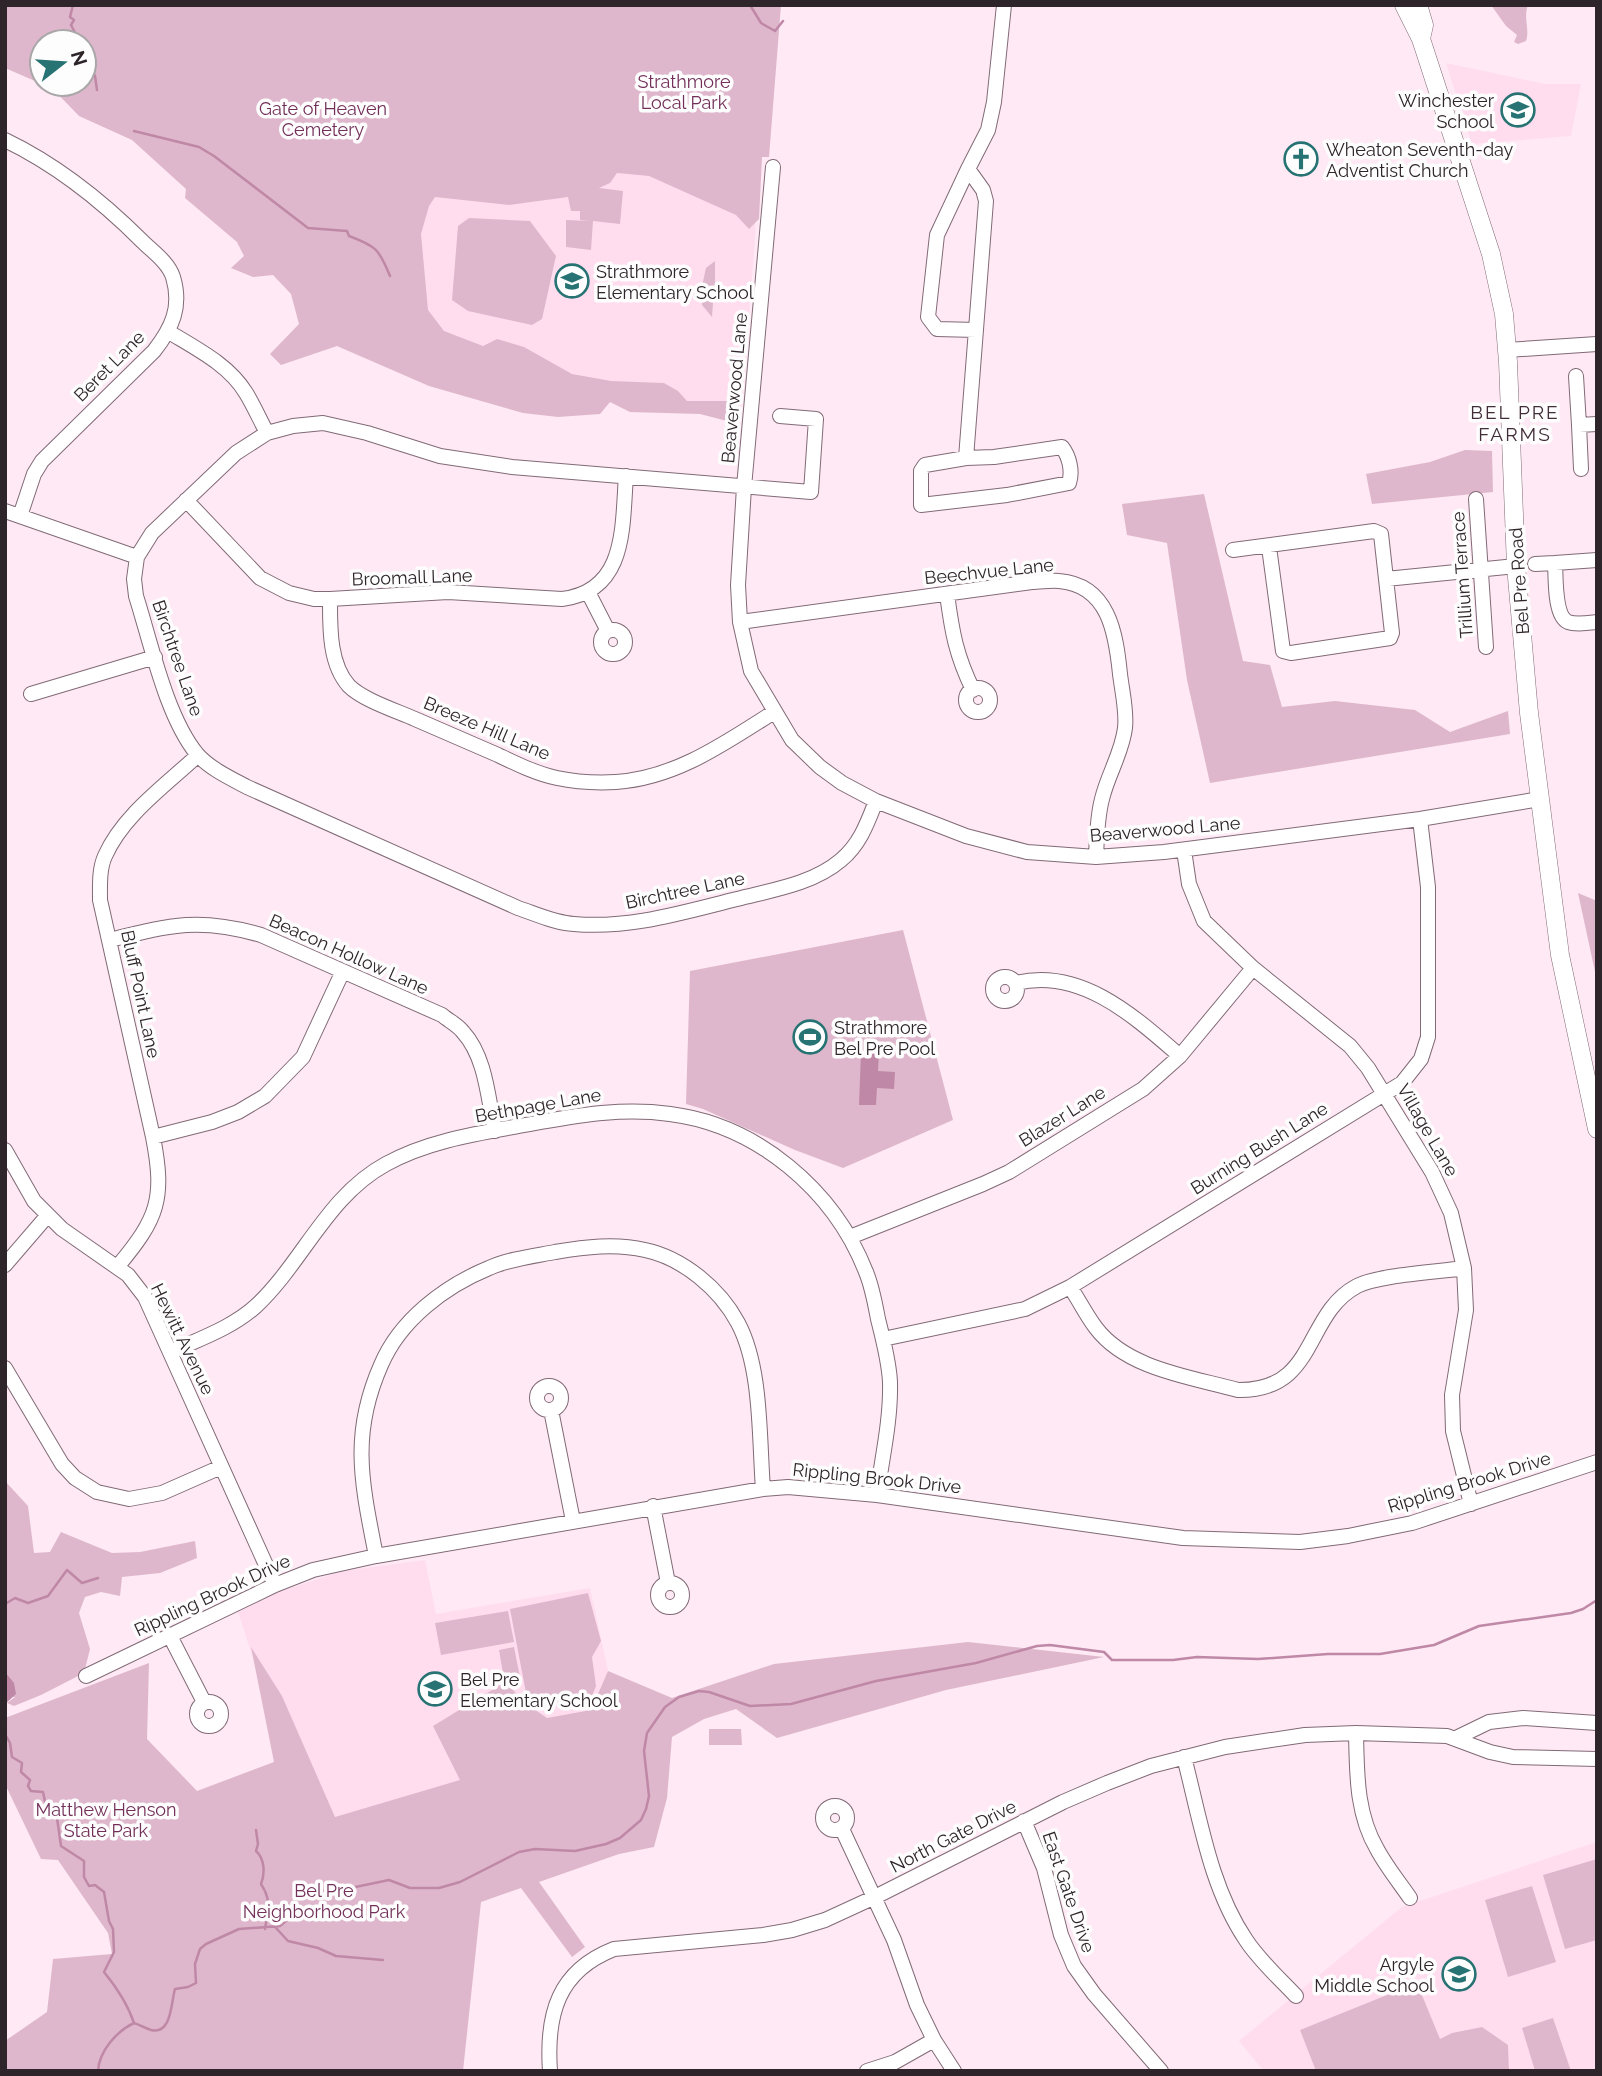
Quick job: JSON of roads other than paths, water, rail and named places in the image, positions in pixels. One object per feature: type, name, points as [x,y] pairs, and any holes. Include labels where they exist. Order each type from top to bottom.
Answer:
[{"type":"main road","name":"Bel Pre Road","points":[[1404,5],[1421,39],[1493,263],[1504,314],[1516,566],[1539,799],[1560,955],[1597,1129]]},
{"type":"main road","name":"Bel Pre Road","points":[[1418,5],[1424,25],[1421,39]]},
{"type":"street","points":[[976,330],[937,329],[928,317],[937,235],[988,130],[994,102],[1004,5]]},
{"type":"street","name":"Beret Lane","points":[[5,139],[84,187],[165,263],[172,276],[177,299],[176,314],[169,332],[154,351],[42,461],[12,514],[137,557]]},
{"type":"street","name":"Beaverwood Lane","points":[[773,167],[744,486],[738,584],[740,622],[751,671],[792,740],[820,767],[842,783],[876,801],[966,836],[1015,849],[1096,857],[1184,850],[1420,819],[1539,799]]},
{"type":"street","points":[[966,458],[986,201],[983,191],[968,170]]},
{"type":"street","points":[[169,332],[211,357],[231,374],[246,392],[267,433]]},
{"type":"street","points":[[1507,350],[1597,344]]},
{"type":"street","points":[[1576,376],[1581,469]]},
{"type":"street","name":"Beaverwood Lane","points":[[744,486],[811,492],[816,419],[780,416]]},
{"type":"street","points":[[137,557],[152,533],[236,453],[267,433],[293,426],[323,423],[367,433],[440,456],[512,467],[744,486]]},
{"type":"street","points":[[1579,425],[1597,424]]},
{"type":"street","points":[[1062,447],[1067,454],[1071,476],[1069,483],[1059,486],[921,505],[921,471],[925,465],[966,458],[994,457],[1062,447]]},
{"type":"street","points":[[608,631],[588,592],[606,577],[617,557],[622,533],[626,476]]},
{"type":"street","name":"Trillium Terrace","points":[[1476,499],[1486,648]]},
{"type":"street","name":"Broomall Lane","points":[[186,500],[260,578],[289,593],[314,599],[449,592],[562,599],[578,597],[588,592]]},
{"type":"street","points":[[1233,551],[1374,531],[1381,534],[1392,634],[1390,638],[1291,653],[1283,651],[1269,547]]},
{"type":"street","name":"Birchtree Lane","points":[[137,557],[135,587],[155,657],[177,722],[198,755],[222,773],[259,792],[518,908],[572,924],[615,925],[662,918],[791,885],[820,875],[853,849],[863,834],[876,801]]},
{"type":"street","points":[[1535,564],[1597,560]]},
{"type":"street","points":[[1555,563],[1559,612],[1564,620],[1571,623],[1597,622]]},
{"type":"street","points":[[1386,579],[1516,566]]},
{"type":"street","name":"Beechvue Lane","points":[[740,622],[1032,582],[1059,581],[1074,584],[1093,595],[1112,623],[1126,725],[1120,754],[1102,796],[1096,857]]},
{"type":"street","points":[[947,594],[954,645],[973,690]]},
{"type":"street","name":"Breeze Hill Lane","points":[[330,599],[330,632],[337,666],[349,686],[374,701],[528,769],[558,778],[617,782],[640,779],[680,767],[695,761],[774,712]]},
{"type":"street","points":[[31,694],[155,657]]},
{"type":"street","name":"Bluff Point Lane","points":[[117,1266],[144,1234],[155,1211],[160,1188],[153,1137],[100,900],[103,858],[129,820],[198,755]]},
{"type":"street","name":"Burning Bush Lane","points":[[884,1339],[1025,1309],[1070,1287],[1402,1083],[1421,1059],[1429,1037],[1428,887],[1420,819]]},
{"type":"street","name":"Village Lane","points":[[1184,850],[1189,884],[1204,921],[1253,968],[1350,1046],[1368,1068],[1432,1172],[1451,1213],[1464,1268],[1466,1310],[1452,1395],[1453,1431],[1471,1504]]},
{"type":"street","name":"Beacon Hollow Lane","points":[[110,940],[159,927],[222,925],[261,935],[442,1015],[462,1030],[472,1044],[479,1060],[495,1131]]},
{"type":"street","name":"Blazer Lane","points":[[850,1237],[1009,1172],[1143,1089],[1180,1056],[1253,968]]},
{"type":"street","points":[[153,1137],[212,1122],[238,1112],[265,1096],[303,1057],[342,973]]},
{"type":"street","points":[[1016,983],[1027,980],[1055,981],[1101,996],[1130,1013],[1180,1056]]},
{"type":"street","name":"Bethpage Lane","points":[[171,1352],[229,1325],[254,1308],[277,1284],[314,1233],[347,1194],[385,1164],[426,1145],[595,1113],[624,1110],[671,1114],[710,1122],[752,1141],[793,1169],[825,1202],[850,1237],[867,1273],[884,1339],[890,1380],[889,1409],[877,1494]]},
{"type":"street","name":"Hewitt Avenue","points":[[5,1150],[34,1201],[62,1229],[128,1275],[145,1297],[275,1585]]},
{"type":"street","points":[[5,1265],[48,1215]]},
{"type":"street","points":[[376,1556],[362,1484],[362,1427],[369,1397],[382,1363],[396,1339],[436,1298],[454,1286],[490,1267],[559,1251],[616,1245],[646,1250],[671,1259],[696,1274],[726,1304],[748,1347],[755,1386],[763,1489]]},
{"type":"street","points":[[1070,1287],[1097,1330],[1119,1350],[1149,1365],[1238,1390],[1253,1390],[1268,1388],[1281,1381],[1299,1364],[1329,1313],[1339,1300],[1357,1286],[1376,1280],[1464,1268]]},
{"type":"street","points":[[5,1367],[62,1464],[75,1478],[97,1492],[129,1499],[162,1493],[221,1467]]},
{"type":"street","points":[[551,1410],[573,1521]]},
{"type":"street","name":"Rippling Brook Drive","points":[[86,1676],[275,1585],[313,1570],[376,1556],[653,1506],[763,1489],[788,1487],[877,1494],[1183,1538],[1262,1543],[1300,1542],[1348,1536],[1412,1523],[1597,1462]]},
{"type":"street","points":[[653,1506],[668,1583]]},
{"type":"street","points":[[170,1636],[204,1702]]},
{"type":"street","points":[[1456,1738],[1489,1721],[1523,1718],[1597,1723]]},
{"type":"street","points":[[1356,1733],[1358,1795],[1367,1827],[1376,1849],[1410,1898]]},
{"type":"street","name":"North Gate Drive","points":[[550,2071],[552,2018],[558,1998],[566,1983],[596,1956],[614,1949],[764,1935],[825,1920],[1107,1783],[1184,1757],[1276,1739],[1356,1733],[1447,1735],[1490,1752],[1513,1757],[1597,1759]]},
{"type":"street","points":[[1184,1757],[1212,1866],[1227,1906],[1246,1941],[1296,1996]]},
{"type":"street","name":"East Gate Drive","points":[[1024,1821],[1044,1868],[1061,1935],[1074,1966],[1094,1994],[1161,2071]]},
{"type":"street","points":[[842,1829],[894,1940],[917,2005],[934,2040],[954,2071]]},
{"type":"street","points":[[867,2071],[895,2062],[934,2040]]},
{"type":"waterway","points":[[73,5],[70,17],[74,20],[73,28]]},
{"type":"waterway","points":[[750,5],[761,23],[775,31],[783,21]]},
{"type":"waterway","points":[[134,131],[199,147],[308,228],[347,231],[349,236],[371,246],[383,260],[390,276]]},
{"type":"waterway","points":[[5,1604],[15,1598],[28,1603],[48,1596],[67,1570],[82,1583],[98,1578]]},
{"type":"waterway","points":[[98,2071],[105,2049],[115,2036],[134,2023],[151,2030],[163,2028],[167,2023],[175,1989],[196,1983],[195,1964],[200,1949],[239,1929],[280,1926],[286,1921],[299,1894],[305,1891],[341,1890],[389,1880],[410,1888],[439,1888],[460,1882],[519,1852],[535,1849],[575,1851],[620,1838],[641,1820],[646,1809],[649,1796],[644,1751],[647,1733],[665,1707],[679,1697],[699,1691],[750,1706],[791,1704],[876,1681],[976,1663],[1037,1646],[1050,1645],[1104,1652],[1112,1660],[1173,1660],[1197,1657],[1258,1659],[1328,1654],[1380,1654],[1434,1645],[1479,1626],[1571,1613],[1597,1600]]},
{"type":"waterway","points":[[5,1734],[10,1743],[12,1757],[22,1763],[21,1772],[30,1780],[28,1786],[31,1791],[43,1792],[46,1806],[56,1811],[61,1846],[84,1861],[84,1877],[89,1886],[95,1885],[104,1892],[113,1929],[114,1952],[104,1972],[122,1997],[134,2023]]},
{"type":"waterway","points":[[256,1830],[256,1851],[263,1867],[261,1884],[268,1901],[265,1929]]},
{"type":"waterway","points":[[276,1928],[288,1941],[318,1948],[336,1956],[383,1960]]},
{"type":"place","name":"Winchester School","points":[[1518,110]]},
{"type":"place","name":"Wheaton Seventh-day Adventist Church","points":[[1301,159]]},
{"type":"place","name":"Strathmore Elementary School","points":[[572,281]]},
{"type":"place","name":"Strathmore Bel Pre Pool","points":[[810,1037]]},
{"type":"place","name":"Bel Pre Elementary School","points":[[435,1689]]},
{"type":"place","name":"Argyle Middle School","points":[[1459,1974]]},
{"type":"district","name":"BEL PRE FARMS","points":[[1515,423]]},
{"type":"park label","name":"Strathmore Local Park","points":[[684,91]]},
{"type":"park label","name":"Gate of Heaven Cemetery","points":[[323,118]]},
{"type":"park label","name":"Matthew Henson State Park","points":[[106,1819]]},
{"type":"park label","name":"Bel Pre Neighborhood Park","points":[[324,1900]]}]
